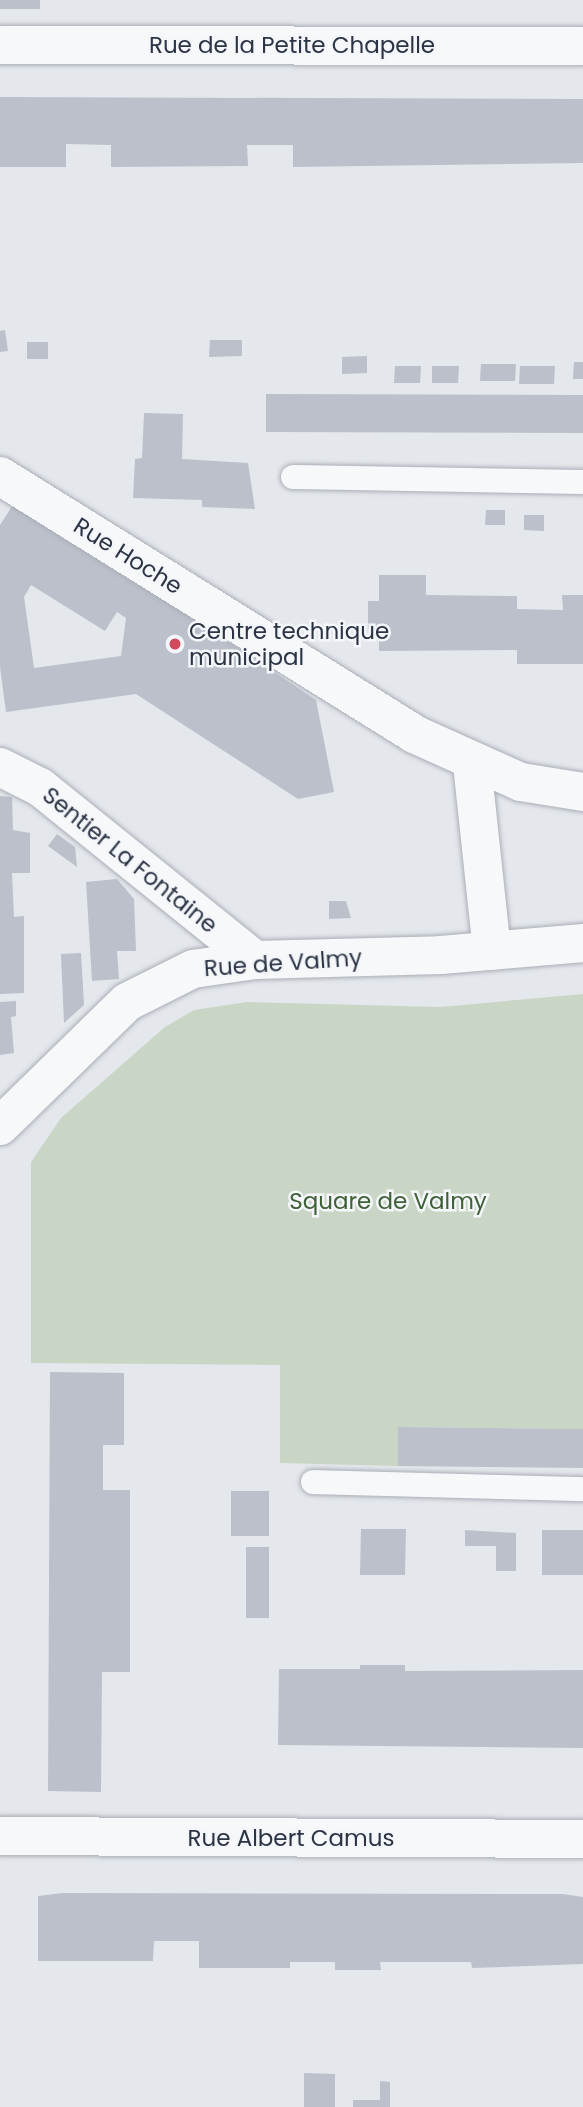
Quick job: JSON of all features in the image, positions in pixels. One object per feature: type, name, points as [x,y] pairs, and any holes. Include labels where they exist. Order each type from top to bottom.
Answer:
[{"type":"street","name":"Rue de la Petite Chapelle","points":[[0,45],[583,46]]},
{"type":"street","name":"Rue Hoche","points":[[0,476],[414,734],[472,764],[548,789],[583,792]]},
{"type":"street","points":[[472,764],[492,951]]},
{"type":"street","name":"Sentier La Fontaine","points":[[0,767],[40,787],[256,960]]},
{"type":"street","name":"Rue de Valmy","points":[[0,1126],[127,1002],[193,969],[256,960],[492,951],[583,943]]},
{"type":"street","name":"Rue Albert Camus","points":[[0,1836],[583,1839]]},
{"type":"lane","points":[[293,477],[583,482]]},
{"type":"lane","points":[[313,1482],[583,1489]]},
{"type":"green space","name":"Square de Valmy","points":[[583,994],[583,1429],[398,1427],[398,1466],[280,1463],[280,1365],[31,1363],[31,1162],[61,1118],[165,1027],[194,1010],[247,1002],[440,1007]]},
{"type":"building","points":[[0,0],[40,0],[40,9],[0,9]]},
{"type":"building","points":[[0,97],[583,99],[583,163],[293,167],[293,145],[247,145],[248,166],[111,167],[111,145],[66,144],[66,167],[0,167]]},
{"type":"building","points":[[5,330],[8,351],[0,352],[0,331]]},
{"type":"building","points":[[210,340],[242,340],[242,356],[209,357]]},
{"type":"building","points":[[27,342],[48,342],[48,359],[27,359]]},
{"type":"building","points":[[367,356],[367,373],[342,374],[342,357]]},
{"type":"building","points":[[574,362],[583,362],[583,379],[573,379]]},
{"type":"building","points":[[481,364],[516,364],[515,381],[480,381]]},
{"type":"building","points":[[395,366],[421,366],[420,383],[394,383]]},
{"type":"building","points":[[432,366],[459,366],[458,383],[432,383]]},
{"type":"building","points":[[520,366],[555,366],[554,384],[519,384]]},
{"type":"building","points":[[266,394],[583,395],[583,433],[266,432]]},
{"type":"building","points":[[144,413],[183,414],[182,459],[248,463],[255,509],[202,507],[202,500],[133,498],[135,459],[142,458]]},
{"type":"building","name":"Centre technique municipal","points":[[16,500],[316,700],[334,792],[298,799],[136,694],[6,712],[0,667],[0,525]],"holes":[[[31,585],[105,631],[117,612],[126,618],[121,656],[34,668],[24,597]]]},
{"type":"building","points":[[486,510],[505,510],[505,525],[485,525]]},
{"type":"building","points":[[524,515],[544,515],[544,531],[524,530]]},
{"type":"building","points":[[379,575],[426,575],[426,595],[517,596],[517,609],[563,610],[562,595],[583,595],[583,664],[517,664],[517,650],[379,651],[379,628],[368,629],[368,601],[379,601]]},
{"type":"building","points":[[0,796],[12,797],[13,830],[30,833],[30,873],[12,873],[14,917],[24,916],[24,993],[0,994]]},
{"type":"building","points":[[57,834],[75,847],[77,867],[48,846]]},
{"type":"building","points":[[117,879],[134,899],[136,951],[117,951],[119,979],[92,981],[86,882]]},
{"type":"building","points":[[329,901],[346,901],[351,918],[329,919]]},
{"type":"building","points":[[81,953],[84,1005],[64,1023],[61,954]]},
{"type":"building","points":[[16,1001],[16,1016],[11,1017],[14,1053],[0,1055],[0,1002]]},
{"type":"building","points":[[50,1372],[124,1373],[124,1445],[103,1445],[103,1490],[130,1490],[130,1672],[102,1672],[101,1792],[48,1791]]},
{"type":"building","points":[[398,1427],[583,1429],[583,1468],[398,1466]]},
{"type":"building","points":[[231,1491],[269,1491],[269,1536],[231,1536]]},
{"type":"building","points":[[361,1529],[406,1529],[405,1575],[360,1575]]},
{"type":"building","points":[[465,1530],[516,1533],[516,1571],[496,1571],[496,1546],[465,1546]]},
{"type":"building","points":[[542,1530],[583,1530],[583,1575],[542,1575]]},
{"type":"building","points":[[246,1547],[269,1547],[269,1618],[246,1618]]},
{"type":"building","points":[[360,1665],[405,1665],[405,1671],[583,1670],[583,1748],[278,1745],[279,1669],[360,1669]]},
{"type":"building","points":[[62,1893],[563,1894],[583,1897],[583,1964],[472,1968],[471,1962],[380,1962],[381,1970],[335,1970],[335,1962],[290,1962],[290,1968],[199,1968],[199,1941],[154,1941],[153,1961],[38,1961],[38,1896]]},
{"type":"building","points":[[304,2073],[335,2074],[335,2107],[304,2107]]},
{"type":"building","points":[[380,2081],[390,2082],[390,2107],[353,2107],[353,2100],[380,2100]]},
{"type":"place","name":"Centre technique municipal","points":[[175,644]]}]
